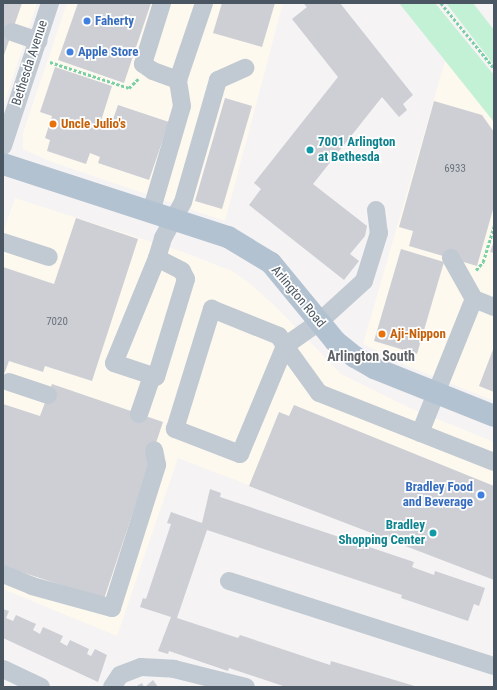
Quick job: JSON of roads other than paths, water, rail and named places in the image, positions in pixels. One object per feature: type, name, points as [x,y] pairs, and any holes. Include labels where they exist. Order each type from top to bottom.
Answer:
[{"type":"main road","name":"Arlington Road","points":[[3,164],[228,237],[271,264],[335,341],[355,357],[374,368],[494,416]]},
{"type":"street","name":"Bethesda Avenue","points":[[3,146],[50,3]]},
{"type":"street","points":[[162,3],[143,64],[178,80]]},
{"type":"street","points":[[151,212],[182,106],[178,80],[204,3]]},
{"type":"street","points":[[12,32],[38,41]]},
{"type":"street","points":[[157,258],[182,271],[186,279],[156,377],[114,363],[157,258],[163,238],[183,202],[218,80],[245,68]]},
{"type":"street","points":[[376,210],[379,233],[364,281],[318,322],[285,346],[240,454],[176,429],[212,308],[279,336],[285,346],[319,393],[494,462]]},
{"type":"street","points":[[3,242],[49,256]]},
{"type":"street","points":[[451,258],[474,299],[494,307]]},
{"type":"street","points":[[420,433],[435,392],[474,299]]},
{"type":"street","points":[[139,414],[152,376]]},
{"type":"street","points":[[9,382],[48,395]]},
{"type":"street","points":[[3,574],[32,586],[112,608],[145,490],[157,465],[154,450]]},
{"type":"street","points":[[229,581],[494,666]]},
{"type":"street","points":[[112,687],[120,676],[141,667],[174,669],[246,687]]},
{"type":"street","points":[[3,669],[41,687]]},
{"type":"place","name":"Faherty","points":[[87,21]]},
{"type":"place","name":"Apple Store","points":[[70,52]]},
{"type":"place","name":"Uncle Julio's","points":[[53,124]]},
{"type":"place","name":"7001 Arlington at Bethesda","points":[[310,150]]},
{"type":"place","name":"Aji-Nippon","points":[[382,334]]},
{"type":"place","name":"Bradley Food and Beverage","points":[[481,495]]},
{"type":"place","name":"Bradley Shopping Center","points":[[433,533]]},
{"type":"district","name":"Arlington South","points":[[371,356]]}]
